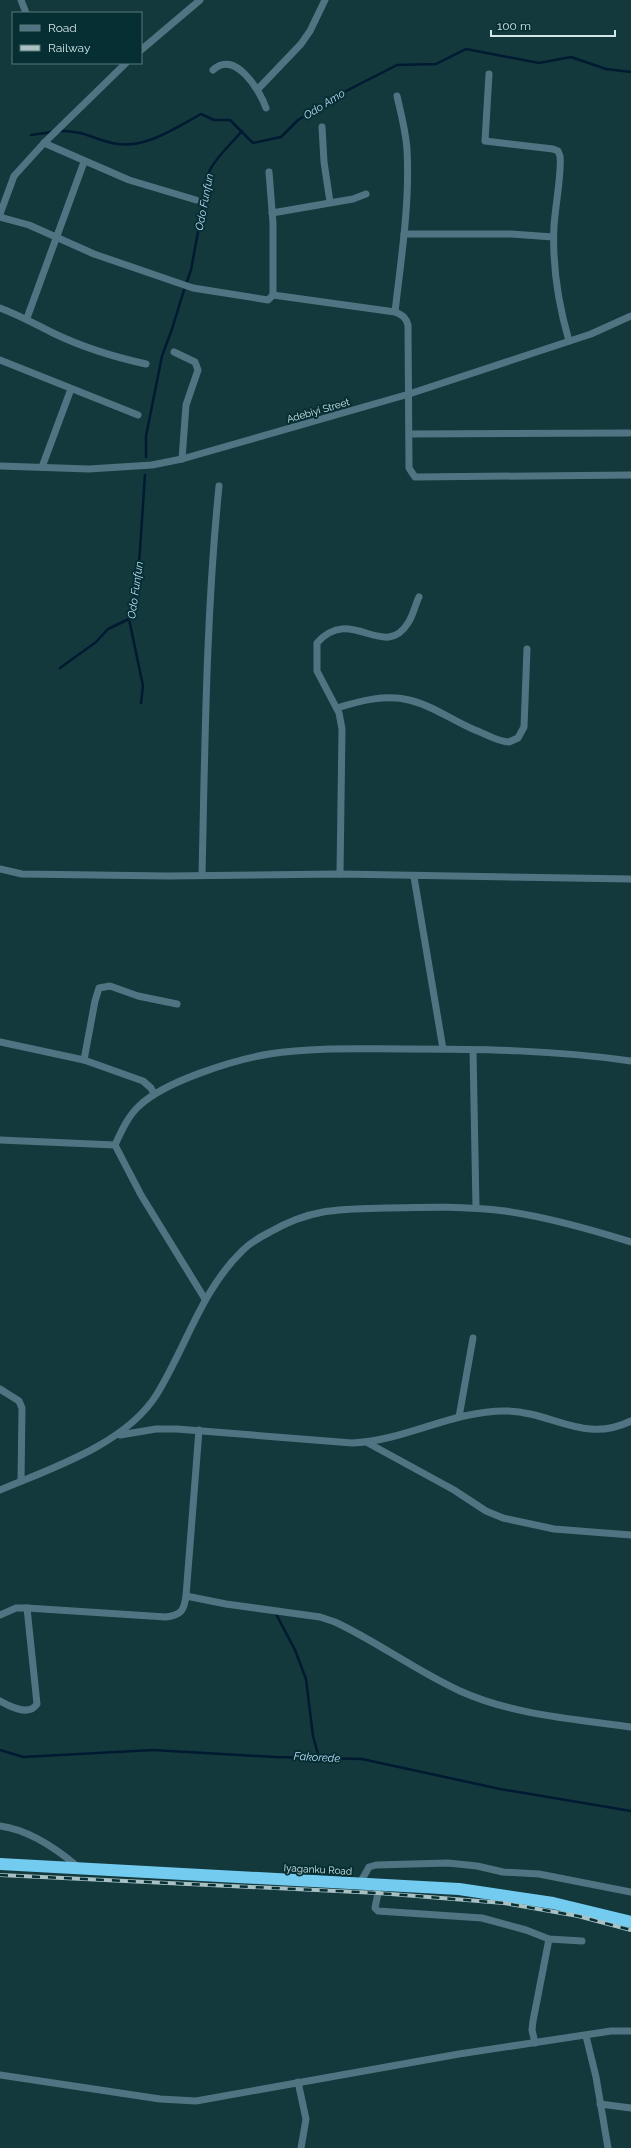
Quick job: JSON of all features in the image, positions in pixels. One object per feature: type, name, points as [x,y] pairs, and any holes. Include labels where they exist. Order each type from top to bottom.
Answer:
[{"type":"highway","name":"Iyaganku Road","points":[[0,1864],[459,1889],[523,1897],[631,1922]]},
{"type":"street","points":[[21,0],[26,12]]},
{"type":"street","points":[[142,49],[200,0]]},
{"type":"street","points":[[258,89],[301,44],[310,31],[324,0]]},
{"type":"street","points":[[213,70],[219,65],[226,63],[234,66],[258,89],[266,108]]},
{"type":"street","points":[[0,214],[2,199],[14,176],[44,143],[122,64]]},
{"type":"street","points":[[489,74],[485,141],[553,149],[558,151],[560,160],[553,237],[554,275],[561,313],[569,341]]},
{"type":"street","points":[[395,312],[404,234],[407,149],[397,96]]},
{"type":"street","points":[[322,127],[324,162],[330,202]]},
{"type":"street","points":[[44,143],[84,162],[149,187],[196,200]]},
{"type":"street","points":[[27,318],[84,162]]},
{"type":"street","points":[[0,217],[29,225],[94,254],[193,288],[268,300],[273,295],[272,213],[268,172]]},
{"type":"street","points":[[272,213],[353,199],[366,194]]},
{"type":"street","points":[[404,234],[511,234],[553,237]]},
{"type":"street","points":[[273,295],[395,312],[406,319],[408,325],[410,394],[409,468],[412,475],[418,478],[631,475]]},
{"type":"street","points":[[0,308],[27,318],[53,333],[81,345],[115,357],[146,364]]},
{"type":"street","name":"Adebiyi Street","points":[[0,466],[89,469],[152,465],[182,459],[410,394],[591,334],[631,316]]},
{"type":"street","points":[[174,352],[194,362],[198,370],[186,406],[182,459]]},
{"type":"street","points":[[0,360],[138,415]]},
{"type":"street","points":[[42,467],[71,389]]},
{"type":"street","points":[[410,434],[629,432]]},
{"type":"street","points":[[202,875],[208,632],[211,564],[219,486]]},
{"type":"street","points":[[340,874],[342,729],[337,708],[317,671],[317,643],[328,633],[342,628],[359,630],[383,638],[396,636],[409,622],[419,597]]},
{"type":"street","points":[[337,708],[371,699],[393,698],[409,700],[488,735],[509,742],[518,738],[524,727],[527,649]]},
{"type":"street","points":[[0,869],[9,872],[46,874],[168,876],[340,874],[414,877],[631,879]]},
{"type":"street","points":[[414,877],[443,1049]]},
{"type":"street","points":[[84,1060],[94,1001],[99,988],[110,986],[138,996],[177,1004]]},
{"type":"street","points":[[0,1042],[84,1060],[143,1081],[151,1088],[154,1094]]},
{"type":"street","points":[[115,1144],[138,1107],[154,1094],[210,1070],[269,1054],[317,1050],[443,1049],[561,1053],[631,1061]]},
{"type":"street","points":[[473,1050],[476,1208]]},
{"type":"street","points":[[0,1140],[115,1144]]},
{"type":"street","points":[[115,1144],[141,1195],[205,1299]]},
{"type":"street","points":[[0,1490],[118,1435],[135,1420],[156,1395],[205,1299],[242,1250],[257,1239],[296,1218],[326,1210],[427,1206],[476,1208],[506,1211],[590,1229],[631,1242]]},
{"type":"street","points":[[458,1417],[473,1338]]},
{"type":"street","points":[[0,1389],[19,1401],[22,1408],[22,1481]]},
{"type":"street","points":[[118,1435],[156,1429],[199,1430],[338,1443],[368,1443],[403,1435],[458,1417],[505,1411],[521,1412],[582,1429],[592,1430],[620,1426],[631,1421]]},
{"type":"street","points":[[0,1615],[16,1608],[166,1617],[177,1616],[182,1612],[186,1596],[199,1430]]},
{"type":"street","points":[[368,1443],[454,1490],[486,1511],[502,1518],[554,1529],[631,1535]]},
{"type":"street","points":[[186,1596],[226,1604],[314,1616],[335,1622],[460,1691],[493,1703],[556,1717],[631,1727]]},
{"type":"street","points":[[0,1701],[8,1706],[26,1710],[35,1707],[37,1704],[27,1608]]},
{"type":"street","points":[[0,1826],[17,1831],[49,1845],[79,1868]]},
{"type":"street","points":[[360,1883],[369,1868],[376,1866],[448,1863],[477,1866],[503,1872],[539,1874],[631,1892]]},
{"type":"street","points":[[375,1884],[378,1893],[375,1908],[378,1911],[482,1918],[526,1930],[548,1939],[582,1941]]},
{"type":"street","points":[[535,2043],[532,2030],[533,2021],[548,1939]]},
{"type":"street","points":[[0,2075],[135,2096],[181,2101],[207,2099],[459,2054],[586,2036],[611,2031],[631,2031]]},
{"type":"street","points":[[586,2036],[608,2148]]},
{"type":"street","points":[[298,2082],[306,2119],[301,2148]]},
{"type":"street","points":[[600,2104],[631,2108]]},
{"type":"waterway","name":"Odo Amo","points":[[59,131],[76,132],[110,143],[140,143],[151,140],[201,114],[214,120],[230,120],[253,143],[281,137],[298,120],[348,90],[397,65],[436,64],[466,49],[539,63],[571,57],[606,69],[631,72]]},
{"type":"waterway","name":"Odo Funfun","points":[[186,284],[191,270],[209,172],[219,156],[242,131]]},
{"type":"waterway","name":"Odo Amo","points":[[31,135],[52,132]]},
{"type":"waterway","name":"Odo Funfun","points":[[146,457],[146,436],[162,356],[184,290]]},
{"type":"waterway","name":"Odo Funfun","points":[[141,703],[143,686],[129,619],[138,579],[145,475]]},
{"type":"waterway","points":[[60,668],[96,642],[108,629],[129,619]]},
{"type":"waterway","points":[[275,1612],[295,1650],[306,1679],[313,1736],[319,1758]]},
{"type":"waterway","name":"Fakorede","points":[[0,1750],[23,1757],[153,1750],[275,1757],[362,1759],[500,1789],[631,1811]]},
{"type":"railway","points":[[0,1875],[378,1893],[504,1903],[578,1916],[631,1930]]}]
